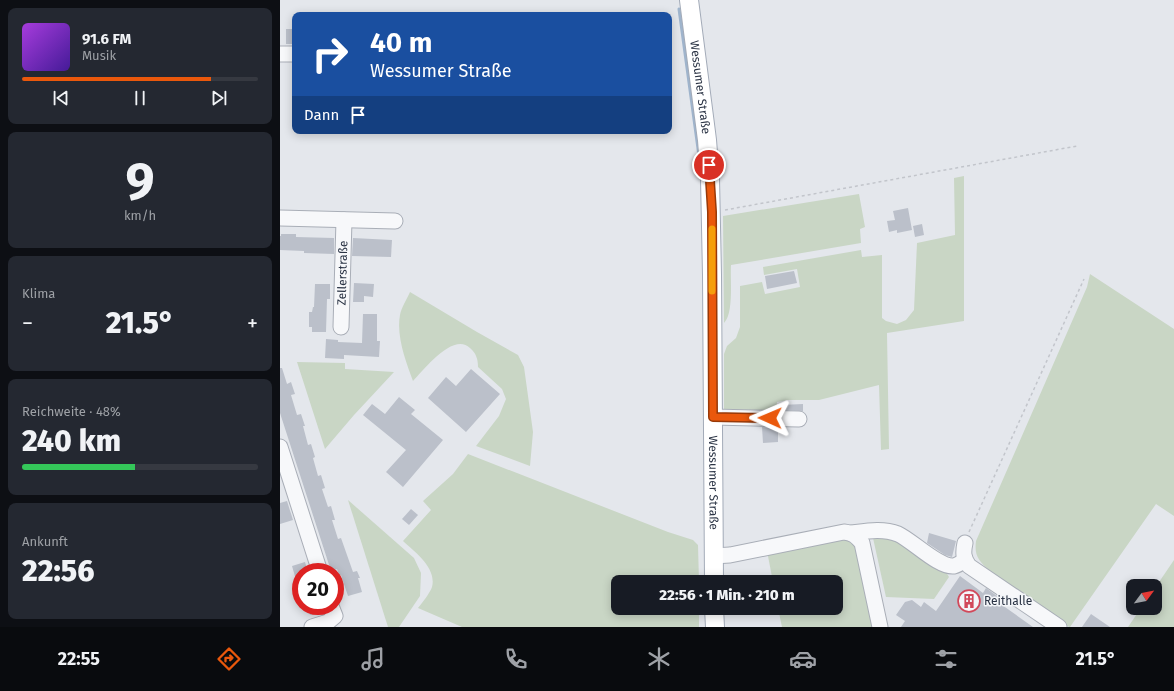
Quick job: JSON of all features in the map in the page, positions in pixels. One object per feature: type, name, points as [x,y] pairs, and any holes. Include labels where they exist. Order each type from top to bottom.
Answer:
[{"type":"main road","name":"Wessumer Straße","points":[[689,0],[707,140],[712,212],[714,575]]},
{"type":"main road","points":[[714,615],[715,627]]},
{"type":"street","points":[[280,54],[292,54]]},
{"type":"street","points":[[280,218],[395,221]]},
{"type":"street","name":"Zellerstraße","points":[[341,327],[344,220]]},
{"type":"street","points":[[713,417],[799,419]]},
{"type":"street","points":[[280,447],[317,563]]},
{"type":"street","points":[[714,556],[730,555],[844,532],[852,533],[885,530],[898,534],[946,566],[955,566],[965,560]]},
{"type":"street","points":[[852,533],[862,543],[880,627]]},
{"type":"street","points":[[965,543],[963,552],[965,560],[970,566],[1059,627]]},
{"type":"street","points":[[312,627],[328,622],[334,615]]},
{"type":"path","points":[[712,212],[1078,146]]},
{"type":"path","points":[[965,543],[1084,279]]},
{"type":"green space","points":[[964,176],[964,321],[887,333],[889,449],[881,450],[879,385],[819,400],[788,400],[777,402],[776,416],[724,411],[724,354],[727,346],[736,338],[740,327],[740,286],[762,282],[765,294],[800,287],[797,269],[764,275],[763,267],[861,250],[862,257],[882,255],[882,318],[886,321],[897,324],[906,320],[914,310],[917,243],[955,235],[954,178]]},
{"type":"green space","points":[[859,194],[865,227],[860,229],[861,243],[731,265],[731,296],[729,312],[724,323],[723,216]]},
{"type":"green space","points":[[1090,274],[1174,329],[1174,516],[1156,504],[1069,627],[990,571],[978,558],[976,541],[1087,287]]},
{"type":"green space","points":[[410,292],[518,355],[524,367],[533,432],[530,466],[476,446],[499,416],[506,399],[502,389],[478,367],[476,356],[470,348],[463,344],[455,345],[447,349],[439,354],[413,381],[402,349],[399,332],[401,312]]},
{"type":"green space","points":[[297,362],[345,363],[345,369],[394,372],[325,449]]},
{"type":"green space","points":[[468,454],[668,532],[693,540],[698,545],[699,575],[611,575],[611,615],[699,615],[699,627],[462,627],[418,608],[428,595],[432,587],[433,580],[424,561],[403,541],[431,510],[423,501],[453,474]]},
{"type":"green space","points":[[348,500],[414,558],[421,573],[420,596],[399,627],[388,627]]},
{"type":"green space","points":[[843,536],[856,542],[874,627],[782,627],[779,615],[843,615],[843,575],[772,575],[767,551]]},
{"type":"green space","points":[[876,536],[902,542],[946,572],[949,577],[934,599],[886,597],[873,538]]},
{"type":"green space","points":[[1174,560],[1174,627],[1128,627],[1136,615],[1162,615],[1161,579]]},
{"type":"building","points":[[286,29],[292,29],[292,44],[286,44]]},
{"type":"building","points":[[908,208],[912,230],[897,233],[897,230],[889,232],[887,221],[895,220],[893,211]]},
{"type":"building","points":[[922,224],[924,235],[915,237],[913,226]]},
{"type":"building","points":[[281,234],[296,234],[296,237],[334,238],[334,254],[304,253],[304,251],[280,250]]},
{"type":"building","points":[[353,238],[392,240],[391,257],[352,256]]},
{"type":"building","points":[[794,271],[797,283],[767,289],[765,276]]},
{"type":"building","points":[[354,283],[374,284],[373,297],[364,296],[364,302],[353,302]]},
{"type":"building","points":[[315,284],[330,284],[330,299],[327,299],[326,332],[312,332],[312,327],[309,327],[309,312],[312,312],[314,307]]},
{"type":"building","points":[[363,314],[377,314],[377,341],[380,341],[379,357],[344,355],[344,359],[325,358],[326,339],[338,340],[338,342],[362,343]]},
{"type":"building","points":[[280,368],[282,368],[287,384],[291,382],[295,394],[291,395],[297,415],[301,414],[305,426],[303,426],[308,445],[311,444],[318,476],[321,475],[325,488],[322,489],[328,507],[331,506],[335,520],[332,520],[338,539],[341,538],[353,572],[357,571],[360,578],[358,578],[362,592],[348,596],[344,584],[344,563],[328,563],[280,413]]},
{"type":"building","points":[[471,369],[500,394],[466,432],[428,398],[446,377],[456,386]]},
{"type":"building","points":[[399,397],[415,410],[411,414],[443,440],[403,487],[386,472],[406,450],[363,415],[372,404],[385,414]]},
{"type":"building","points":[[803,404],[803,411],[782,410],[781,405]]},
{"type":"building","points":[[762,427],[778,428],[778,442],[763,443]]},
{"type":"building","points":[[287,501],[293,520],[280,524],[280,503]]},
{"type":"building","points":[[411,509],[418,515],[409,525],[402,519]]},
{"type":"building","points":[[929,533],[956,541],[952,557],[945,555],[927,543]]},
{"type":"building","name":"Reithalle","points":[[960,576],[983,593],[986,588],[997,596],[995,600],[1033,627],[901,627],[905,621],[896,615],[905,602],[912,600],[921,607],[924,602],[936,611]]},
{"type":"building","points":[[1091,614],[1110,627],[1082,627]]},
{"type":"waterway","points":[[679,9],[699,156]]},
{"type":"slow traffic","points":[[712,229],[712,291]]},
{"type":"place","name":"Reithalle","points":[[969,601]]},
{"type":"route","points":[[709,165],[712,212],[713,417],[770,418]]}]
